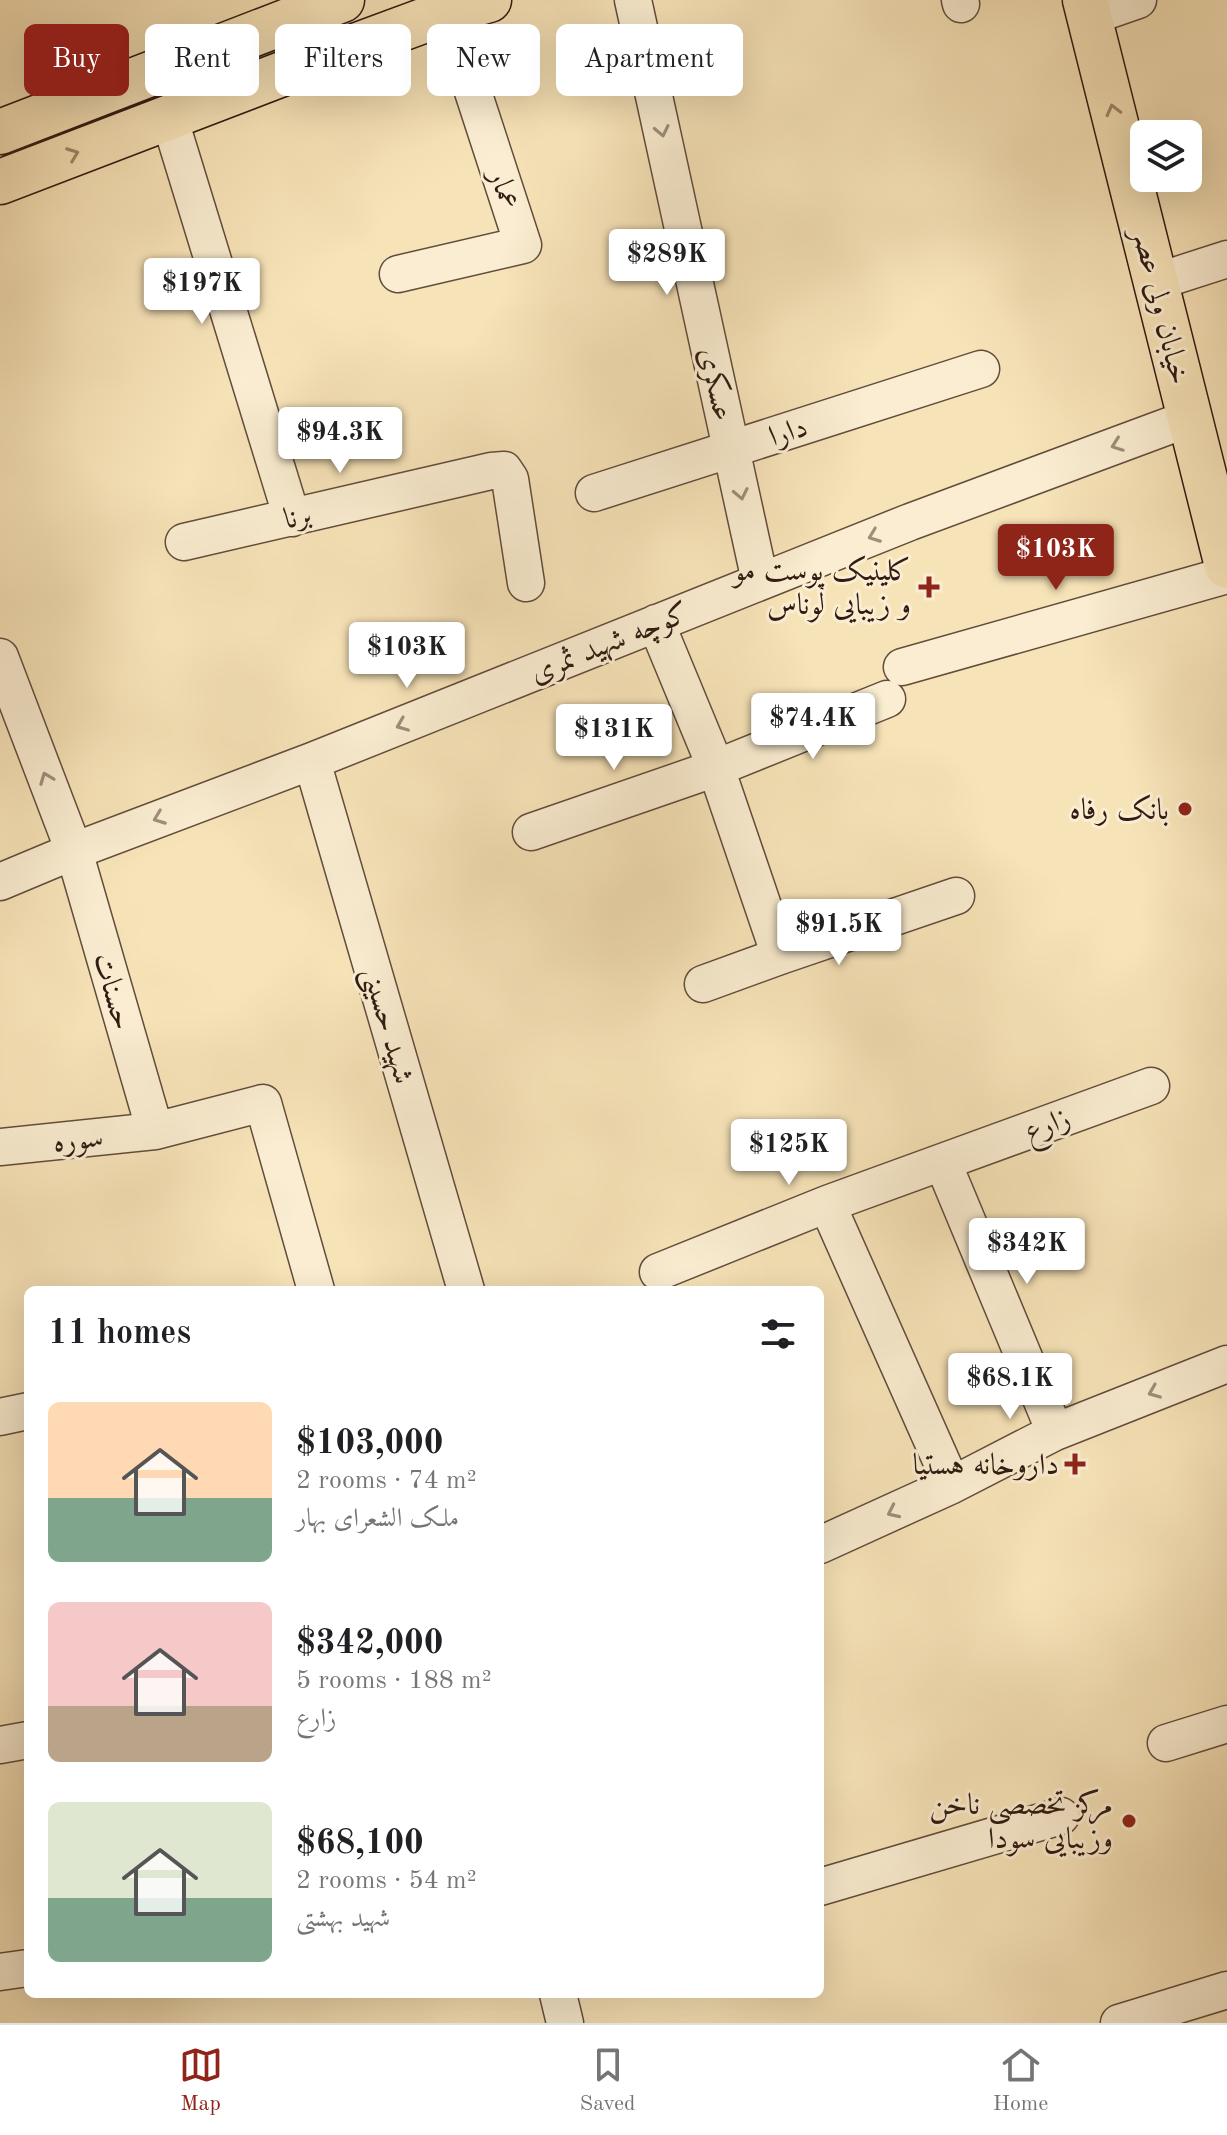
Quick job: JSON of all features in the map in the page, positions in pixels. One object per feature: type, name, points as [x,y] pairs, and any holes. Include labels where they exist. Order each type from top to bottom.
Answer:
[{"type":"main road","points":[[0,132],[342,0]]},
{"type":"main road","points":[[0,182],[447,12],[489,0]]},
{"type":"main road","name":"خیابان ولی عصر","points":[[1087,9],[1227,566]]},
{"type":"street","name":"عسکری","points":[[633,0],[760,581]]},
{"type":"street","points":[[1087,9],[1138,0]]},
{"type":"street","name":"عمار","points":[[398,274],[523,245],[447,12]]},
{"type":"street","points":[[169,117],[292,518]]},
{"type":"street","points":[[1156,282],[1227,259]]},
{"type":"street","name":"دارا","points":[[594,493],[981,369]]},
{"type":"street","name":"کوچه شهید ثمری","points":[[0,882],[910,522],[1190,418]]},
{"type":"street","name":"برنا","points":[[184,542],[504,470],[510,479],[526,583]]},
{"type":"street","points":[[902,667],[1227,575]]},
{"type":"street","points":[[656,623],[716,768],[780,956]]},
{"type":"street","name":"حسنات","points":[[0,657],[12,723],[74,851],[155,1131]]},
{"type":"street","points":[[531,832],[716,768],[887,699]]},
{"type":"street","name":"شهید حسینی","points":[[312,761],[465,1286]]},
{"type":"street","points":[[703,984],[956,896]]},
{"type":"street","name":"زارع","points":[[658,1272],[827,1204],[1151,1086]]},
{"type":"street","name":"سوره","points":[[0,1147],[155,1131],[263,1103],[315,1286]]},
{"type":"street","points":[[943,1163],[1055,1432]]},
{"type":"street","points":[[827,1204],[952,1485]]},
{"type":"street","points":[[824,1543],[952,1485],[1055,1432],[1227,1364]]},
{"type":"street","points":[[0,1417],[24,1412]]},
{"type":"street","points":[[1166,1743],[1227,1724]]},
{"type":"street","points":[[0,1745],[24,1741]]},
{"type":"street","points":[[824,1886],[1061,1816]]},
{"type":"street","points":[[0,1972],[24,1969]]},
{"type":"street","points":[[1119,2023],[1227,1990]]},
{"type":"street","points":[[559,1998],[565,2023]]},
{"type":"place","name":"کلینیک پوست مو و زیبایی لوناس","points":[[929,587]]},
{"type":"place","name":"بانک رفاه","points":[[1185,809]]},
{"type":"place","name":"داروخانه هستیا","points":[[1075,1464]]},
{"type":"place","name":"مرکز تخصصی ناخن وزیبایی سودا","points":[[1129,1821]]}]
